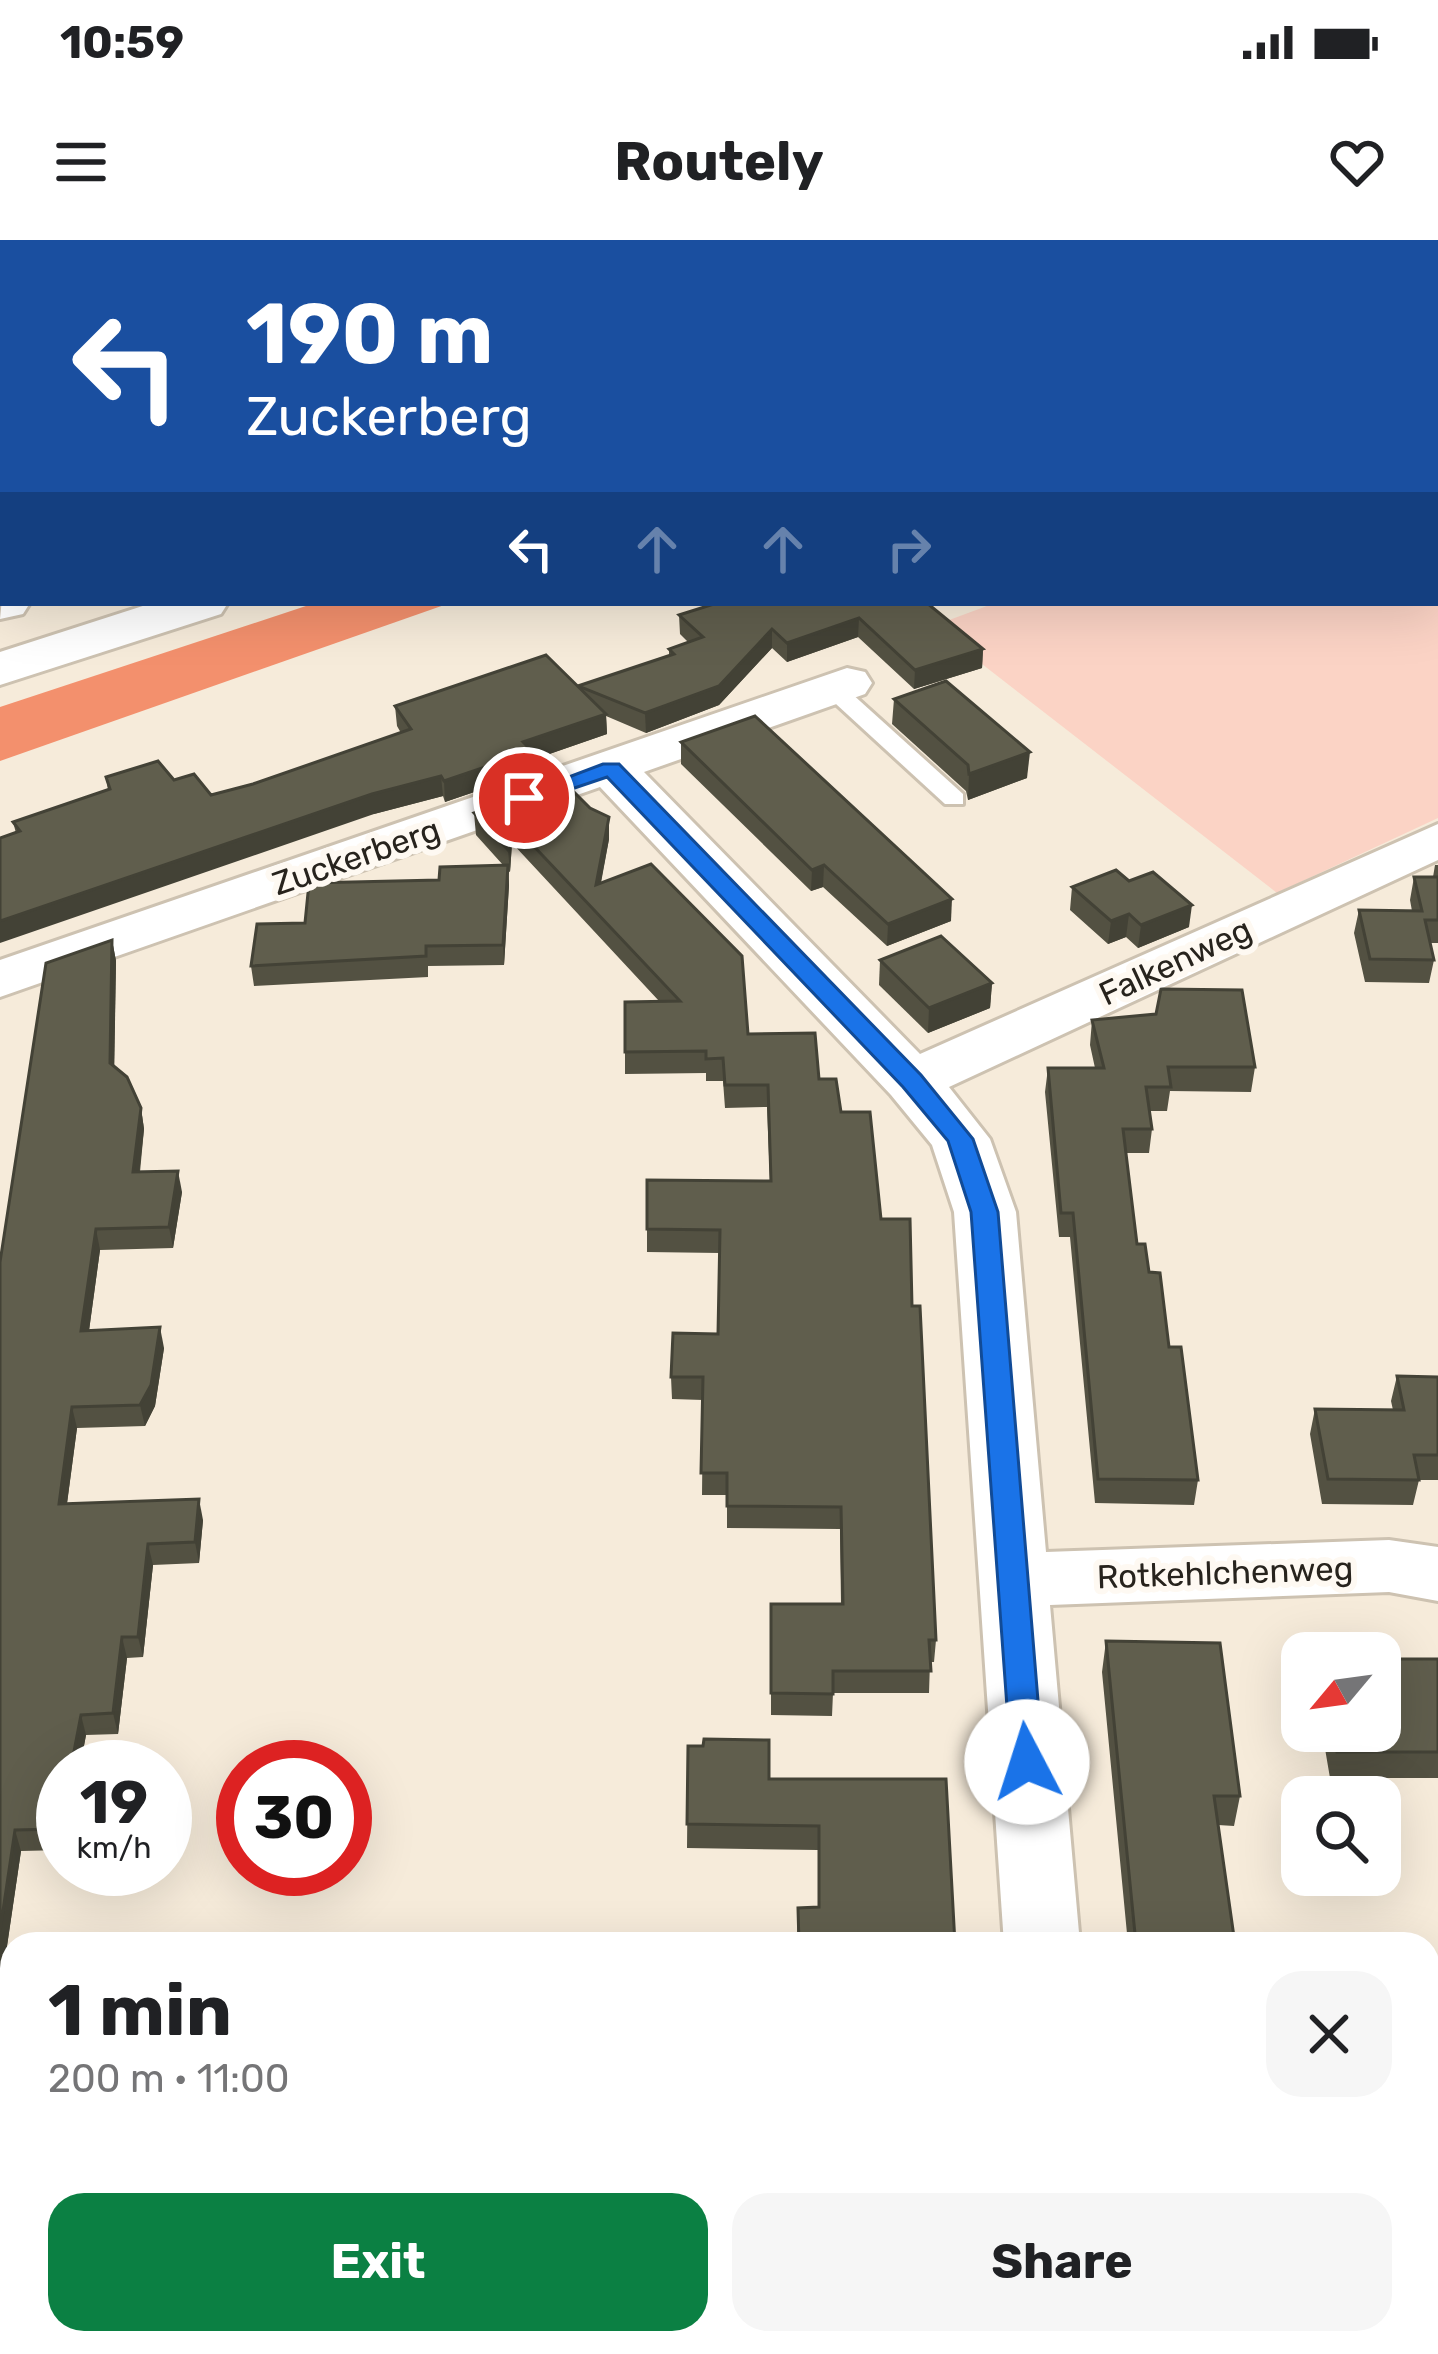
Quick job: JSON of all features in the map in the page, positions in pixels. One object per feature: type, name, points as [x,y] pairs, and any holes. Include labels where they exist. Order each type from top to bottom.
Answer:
[{"type":"highway","points":[[0,669],[193,606]]},
{"type":"street","name":"Zuckerberg","points":[[0,979],[840,686]]},
{"type":"street","points":[[611,768],[912,1081],[960,1139],[985,1212],[1041,1932]]},
{"type":"street","name":"Falkenweg","points":[[912,1081],[1438,840]]},
{"type":"street","name":"Rotkehlchenweg","points":[[1012,1580],[1389,1566],[1438,1574]]},
{"type":"lane","points":[[840,686],[954,799]]},
{"type":"shaded area","points":[[306,606],[441,606],[0,761],[0,707]]},
{"type":"shaded area","points":[[987,606],[1438,606],[1438,818],[1277,893],[933,626]]},
{"type":"building","points":[[708,606],[931,606],[983,649],[915,670],[859,618],[787,643],[772,629],[719,686],[645,713],[578,686],[674,654],[669,649],[703,637],[679,615]]},
{"type":"building","points":[[546,655],[606,714],[523,742],[532,751],[444,781],[441,776],[372,794],[0,921],[0,838],[20,831],[13,822],[110,789],[106,777],[158,761],[174,780],[194,774],[211,795],[253,784],[411,729],[395,706]]},
{"type":"building","points":[[946,681],[1030,752],[969,774],[968,765],[894,699]]},
{"type":"building","points":[[755,716],[952,899],[888,924],[824,865],[812,870],[681,742]]},
{"type":"building","points":[[564,782],[590,808],[609,817],[596,885],[651,864],[742,956],[748,1034],[815,1033],[819,1079],[836,1079],[841,1112],[870,1112],[881,1219],[910,1219],[912,1306],[920,1306],[936,1640],[929,1640],[931,1671],[833,1671],[833,1694],[771,1693],[771,1604],[843,1604],[841,1507],[727,1506],[727,1473],[701,1473],[703,1377],[671,1377],[673,1333],[718,1334],[720,1230],[647,1229],[647,1180],[771,1181],[768,1085],[725,1085],[723,1058],[706,1059],[706,1051],[625,1052],[625,1002],[680,1001],[510,821],[508,850],[474,813]]},
{"type":"building","points":[[508,865],[503,945],[426,946],[426,956],[251,966],[257,924],[305,923],[309,883],[439,880],[440,867]]},
{"type":"building","points":[[1116,870],[1129,881],[1153,872],[1192,905],[1141,925],[1129,914],[1111,921],[1072,887]]},
{"type":"building","points":[[1414,877],[1438,877],[1438,920],[1425,920],[1434,960],[1370,959],[1359,910],[1422,911]]},
{"type":"building","points":[[941,936],[992,983],[929,1008],[880,960]]},
{"type":"building","points":[[112,940],[110,1063],[127,1077],[141,1108],[133,1172],[178,1171],[169,1227],[96,1229],[81,1331],[160,1327],[151,1385],[140,1405],[72,1407],[59,1504],[199,1499],[195,1542],[148,1544],[138,1637],[122,1637],[113,1713],[81,1715],[76,1740],[36,1740],[36,1830],[15,1830],[0,1931],[0,1262],[46,963]]},
{"type":"building","points":[[1161,989],[1242,990],[1255,1067],[1168,1067],[1171,1087],[1146,1087],[1152,1129],[1123,1129],[1137,1244],[1145,1244],[1149,1272],[1160,1273],[1169,1347],[1181,1347],[1198,1480],[1098,1479],[1073,1213],[1061,1213],[1048,1068],[1104,1068],[1092,1020],[1156,1014]]},
{"type":"building","points":[[1397,1376],[1438,1377],[1438,1455],[1414,1455],[1419,1480],[1328,1479],[1315,1409],[1404,1410]]},
{"type":"building","points":[[1106,1641],[1220,1643],[1240,1796],[1214,1796],[1233,1932],[1135,1932]]},
{"type":"building","points":[[1401,1659],[1438,1659],[1438,1752],[1401,1752]]},
{"type":"building","points":[[704,1739],[769,1740],[769,1779],[946,1779],[954,1932],[799,1932],[798,1908],[819,1907],[819,1826],[687,1824],[688,1746],[703,1746]]},
{"type":"route","points":[[524,798],[611,768],[912,1081],[960,1139],[985,1212],[1027,1762]]}]
